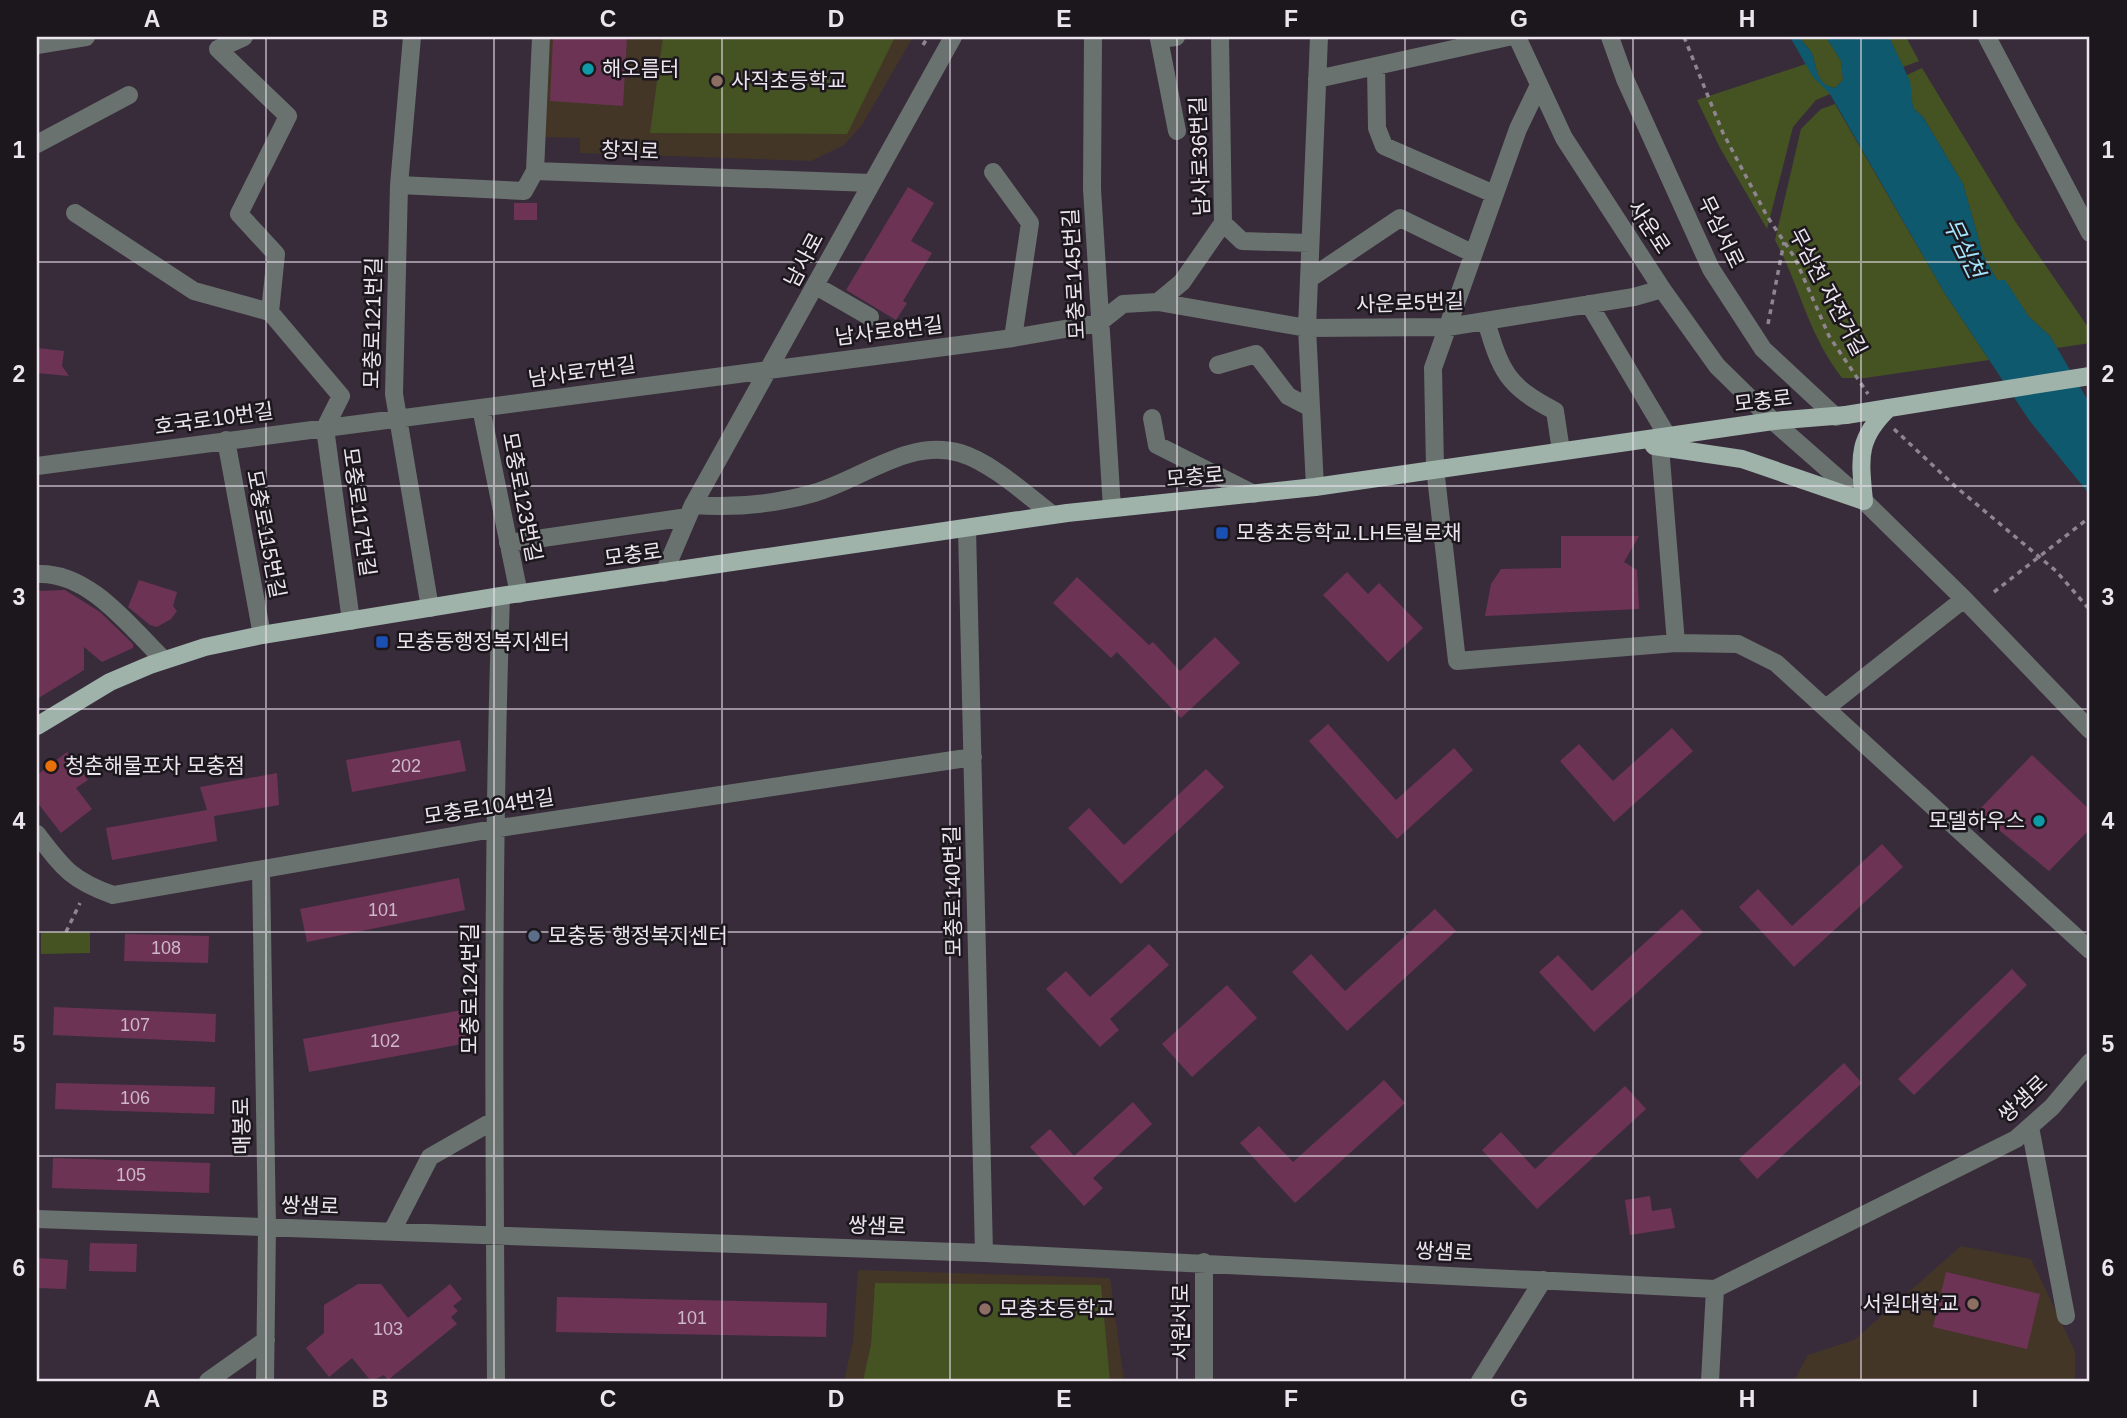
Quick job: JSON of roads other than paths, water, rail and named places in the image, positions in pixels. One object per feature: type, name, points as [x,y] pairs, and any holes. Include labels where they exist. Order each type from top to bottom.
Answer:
[{"type":"main road","name":"모충로","points":[[37,726],[110,682],[164,660],[262,635],[510,595],[1053,515],[1315,487],[1621,443],[1664,442],[1773,421],[1841,416],[2090,376]]},
{"type":"main road","points":[[1664,442],[1742,458],[1864,501],[1861,449],[1871,426],[1889,408]]},
{"type":"street","points":[[37,45],[86,37]]},
{"type":"street","points":[[75,213],[194,291],[270,312],[276,254],[239,215],[288,116],[218,49],[244,37]]},
{"type":"street","name":"모충로121번길","points":[[412,37],[399,185],[394,394],[430,608]]},
{"type":"street","points":[[399,185],[524,191],[535,171],[541,37]]},
{"type":"street","name":"남사로","points":[[664,573],[690,511],[954,37]]},
{"type":"street","name":"모충로145번길","points":[[1093,37],[1092,189],[1112,508]]},
{"type":"street","name":"남사로36번길","points":[[1176,37],[1158,38],[1177,131]]},
{"type":"street","name":"남사로36번길","points":[[1220,37],[1223,223],[1242,241],[1310,243]]},
{"type":"street","points":[[1315,487],[1307,328],[1319,37]]},
{"type":"street","points":[[1317,79],[1508,37]]},
{"type":"street","name":"사운로","points":[[1517,37],[1564,138],[1662,289],[1717,366],[1773,421]]},
{"type":"street","name":"무심서로","points":[[1611,37],[1625,79],[1711,269],[1763,349],[1841,416]]},
{"type":"street","points":[[1987,37],[2090,233]]},
{"type":"street","points":[[2002,37],[2006,74]]},
{"type":"street","points":[[1376,66],[1377,128],[1384,146],[1494,194]]},
{"type":"street","points":[[1539,85],[1518,129],[1433,368],[1435,468],[1457,661],[1676,643],[1738,644],[1776,663],[2090,950]]},
{"type":"street","points":[[37,144],[129,95]]},
{"type":"street","name":"창직로","points":[[535,171],[871,183]]},
{"type":"street","points":[[993,172],[1030,223],[1013,338]]},
{"type":"street","points":[[1309,279],[1399,218],[1472,253]]},
{"type":"street","points":[[1158,302],[1182,282],[1223,223]]},
{"type":"street","points":[[816,286],[870,317]]},
{"type":"street","name":"사운로5번길","points":[[1099,323],[1123,304],[1158,302],[1307,328],[1448,327],[1662,289]]},
{"type":"street","points":[[1589,304],[1664,442],[1676,643]]},
{"type":"street","name":"모충로117번길","points":[[270,312],[341,396],[325,428],[351,621]]},
{"type":"street","points":[[1486,321],[1499,366],[1525,396],[1555,411],[1561,451]]},
{"type":"street","name":"남사로8번길","points":[[771,369],[1013,338],[1099,323]]},
{"type":"street","points":[[1218,365],[1256,354],[1288,396],[1311,408]]},
{"type":"street","name":"남사로7번길","points":[[399,420],[771,369]]},
{"type":"street","name":"모충로123번길","points":[[481,408],[508,543],[510,595]]},
{"type":"street","name":"모충로","points":[[1152,418],[1157,445],[1254,494]]},
{"type":"street","name":"호국로10번길","points":[[37,467],[226,440],[399,420]]},
{"type":"street","points":[[1773,421],[1864,501],[1964,598],[2090,730]]},
{"type":"street","name":"모충로115번길","points":[[226,440],[262,635]]},
{"type":"street","points":[[508,543],[690,511],[778,503],[845,482],[903,455],[943,449],[963,454],[1008,481],[1053,515]]},
{"type":"street","name":"모충로140번길","points":[[967,528],[984,1253]]},
{"type":"street","points":[[37,574],[72,580],[96,595],[164,660]]},
{"type":"street","name":"모충로124번길","points":[[496,1381],[493,829],[510,595]]},
{"type":"street","points":[[1825,708],[1964,598]]},
{"type":"street","name":"모충로104번길","points":[[37,834],[67,873],[89,887],[113,895],[493,829],[972,757]]},
{"type":"street","name":"매봉로","points":[[261,870],[267,1227],[265,1381]]},
{"type":"street","name":"쌍샘로","points":[[37,1219],[1203,1262],[1715,1289],[2016,1139],[2090,1062]]},
{"type":"street","points":[[392,1231],[430,1157],[493,1121]]},
{"type":"street","points":[[2030,1127],[2066,1316]]},
{"type":"street","name":"서원서로","points":[[1203,1262],[1204,1381]]},
{"type":"street","points":[[1480,1381],[1543,1280]]},
{"type":"street","points":[[1710,1381],[1715,1289]]},
{"type":"street","points":[[208,1381],[266,1340]]},
{"type":"water","name":"무심천","points":[[1790,37],[1800,37],[1812,53],[1821,80],[1835,88],[1843,80],[1841,61],[1826,37],[1889,37],[1910,81],[1913,108],[1923,117],[1963,184],[1983,255],[1997,280],[2005,280],[2029,317],[2050,336],[2090,404],[2090,495],[2029,420],[1944,292],[1830,94],[1813,77]]},
{"type":"place","name":"해오름터","points":[[588,69]]},
{"type":"place","name":"사직초등학교","points":[[717,81]]},
{"type":"place","name":"모충초등학교.LH트릴로채","points":[[1222,533]]},
{"type":"place","name":"모충동행정복지센터","points":[[382,642]]},
{"type":"place","name":"청춘해물포차 모충점","points":[[51,766]]},
{"type":"place","name":"모델하우스","points":[[2039,821]]},
{"type":"place","name":"모충동 행정복지센터","points":[[534,936]]},
{"type":"place","name":"서원대학교","points":[[1973,1304]]},
{"type":"place","name":"모충초등학교","points":[[985,1309]]}]
